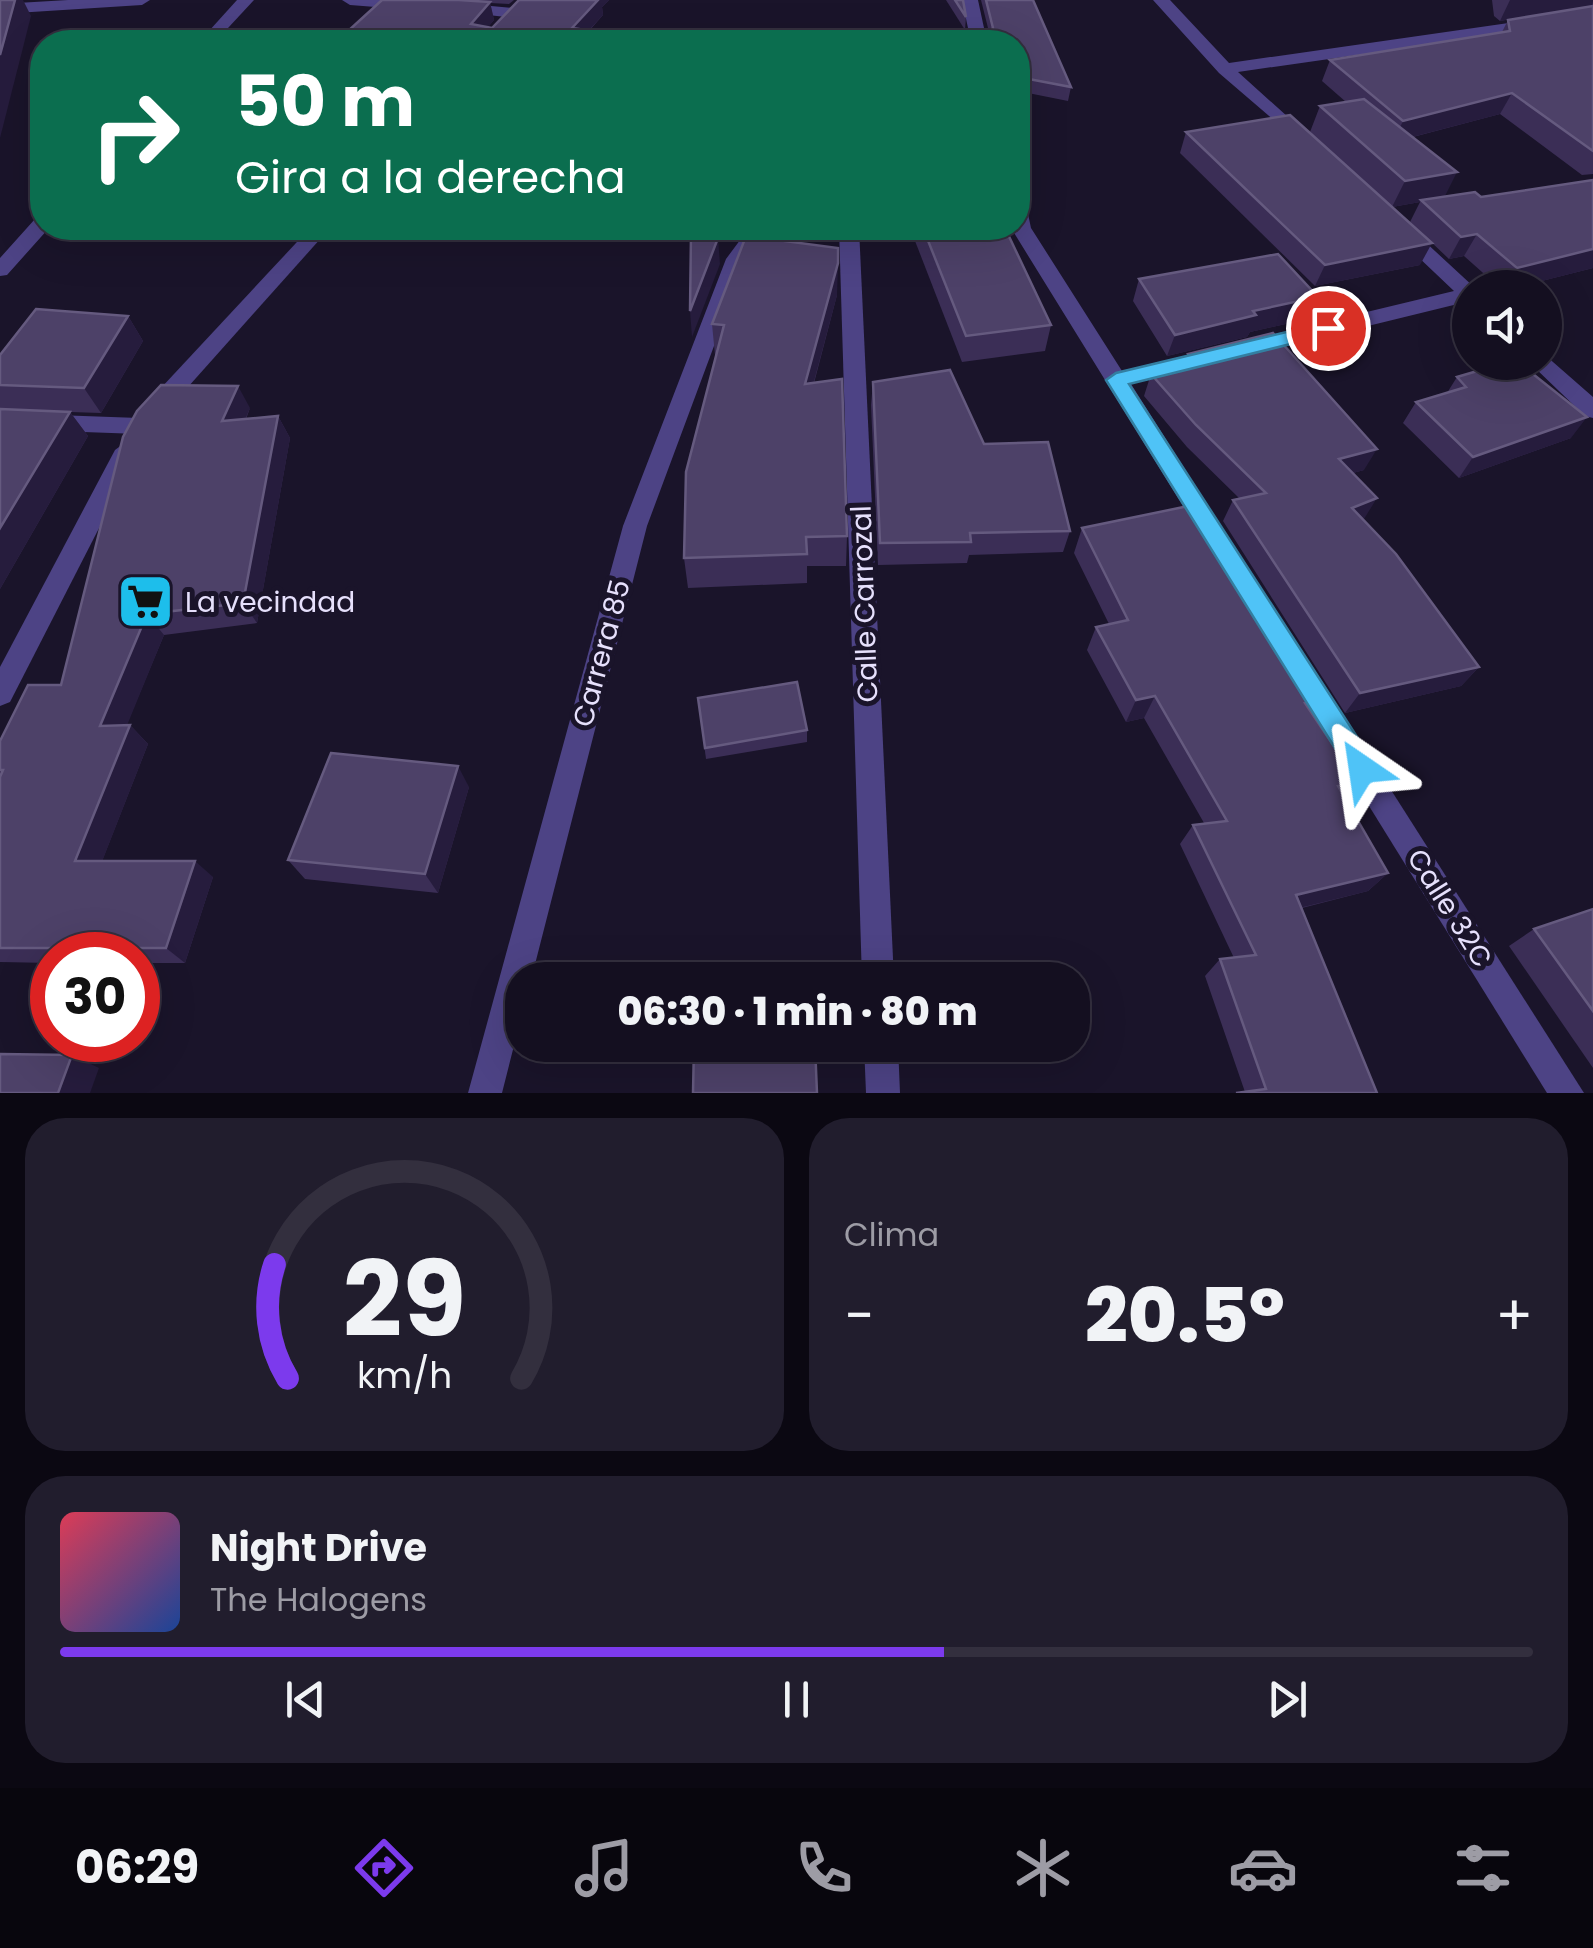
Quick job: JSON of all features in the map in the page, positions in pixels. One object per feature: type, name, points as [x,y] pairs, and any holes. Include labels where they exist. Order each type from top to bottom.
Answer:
[{"type":"street","points":[[0,10],[142,0]]},
{"type":"street","points":[[218,30],[246,0]]},
{"type":"street","points":[[350,0],[423,6]]},
{"type":"street","points":[[970,0],[976,30]]},
{"type":"street","points":[[1160,0],[1225,70],[1314,150]]},
{"type":"street","points":[[441,7],[521,6]]},
{"type":"street","points":[[498,30],[521,6]]},
{"type":"street","points":[[1225,70],[1593,16]]},
{"type":"street","points":[[1396,215],[1452,275]]},
{"type":"street","points":[[0,270],[30,236]]},
{"type":"street","points":[[0,694],[139,426],[309,240]]},
{"type":"street","name":"Carrera 85","points":[[485,1093],[634,526],[736,259],[750,240]]},
{"type":"street","name":"Calle Carrozal","points":[[849,240],[877,962]]},
{"type":"street","points":[[1028,240],[1232,562]]},
{"type":"street","points":[[1116,380],[1452,298]]},
{"type":"street","points":[[1561,380],[1593,410]]},
{"type":"street","points":[[0,420],[139,426]]},
{"type":"street","name":"Calle 32C","points":[[1294,662],[1567,1093]]},
{"type":"street","points":[[882,1062],[883,1093]]},
{"type":"building","points":[[0,0],[15,0],[0,55]]},
{"type":"building","points":[[382,0],[490,2],[471,24],[492,28],[519,0],[598,0],[572,28],[586,30],[349,30]]},
{"type":"building","points":[[955,0],[963,0],[966,17]]},
{"type":"building","points":[[986,0],[1033,0],[1071,87],[1030,79],[1030,30],[993,28]]},
{"type":"building","points":[[1593,6],[1593,151],[1512,93],[1403,121],[1330,60],[1510,31],[1508,20]]},
{"type":"building","points":[[1364,99],[1457,172],[1405,181],[1320,106]]},
{"type":"building","points":[[1290,115],[1432,243],[1325,265],[1186,132]]},
{"type":"building","points":[[1593,180],[1593,249],[1517,268],[1477,234],[1461,237],[1421,200],[1475,192],[1481,197]]},
{"type":"building","points":[[691,240],[717,240],[690,311]]},
{"type":"building","points":[[744,240],[838,248],[838,263],[805,384],[842,379],[847,536],[806,537],[807,554],[684,558],[686,472],[724,325],[712,324]]},
{"type":"building","points":[[928,240],[1011,240],[1051,325],[966,336]]},
{"type":"building","points":[[1278,254],[1318,297],[1253,311],[1256,315],[1175,335],[1139,279]]},
{"type":"building","points":[[36,309],[128,316],[84,388],[0,385],[0,355]]},
{"type":"building","points":[[1273,333],[1377,449],[1339,459],[1377,498],[1352,508],[1396,554],[1479,667],[1360,693],[1233,500],[1266,493],[1196,425],[1151,374],[1194,364],[1188,354]]},
{"type":"building","points":[[950,370],[984,444],[1048,442],[1070,531],[970,533],[971,542],[880,543],[873,382]]},
{"type":"building","points":[[1460,380],[1541,380],[1587,417],[1473,457],[1416,402],[1466,387]]},
{"type":"building","points":[[161,385],[238,386],[222,421],[278,416],[243,603],[147,614],[100,726],[130,725],[75,861],[195,861],[166,948],[160,948],[160,932],[30,932],[30,948],[0,948],[0,741],[28,685],[61,685],[123,437],[137,411]]},
{"type":"building","points":[[0,409],[70,412],[0,528]]},
{"type":"building","points":[[1203,503],[1328,698],[1305,703],[1357,781],[1338,786],[1388,873],[1296,895],[1377,1093],[1236,1093],[1266,1089],[1220,959],[1256,955],[1193,825],[1227,821],[1155,696],[1136,700],[1096,627],[1128,620],[1082,528]]},
{"type":"building","points":[[797,682],[807,730],[705,748],[698,698]]},
{"type":"building","points":[[331,753],[458,766],[425,874],[288,860]]},
{"type":"building","points":[[1593,909],[1593,1011],[1534,929]]},
{"type":"building","points":[[0,1054],[30,1054],[30,1062],[69,1062],[58,1093],[0,1093]]},
{"type":"building","points":[[694,1062],[816,1062],[817,1093],[693,1093]]},
{"type":"place","name":"La vecindad","points":[[146,602]]},
{"type":"route","points":[[1328,328],[1116,380],[1362,769]]}]
